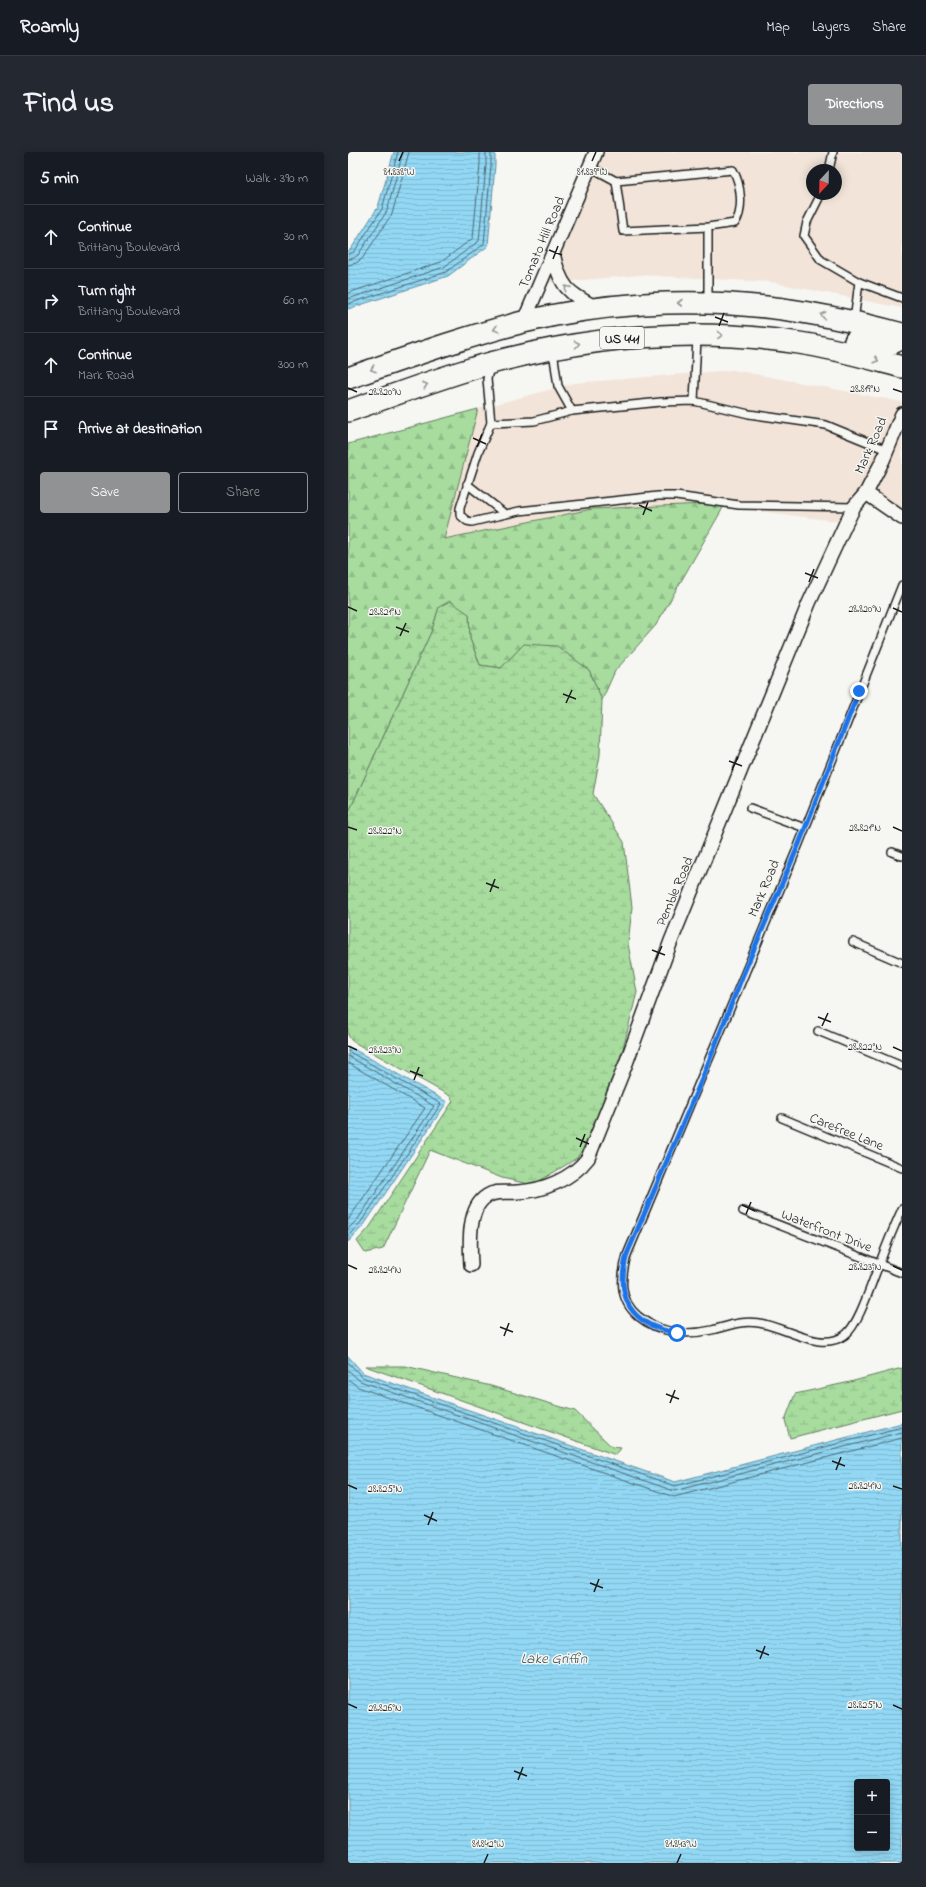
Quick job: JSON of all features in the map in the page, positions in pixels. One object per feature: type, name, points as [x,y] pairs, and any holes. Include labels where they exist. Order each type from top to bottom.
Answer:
[{"type":"main road","name":"US 441","points":[[348,378],[469,336],[524,322],[590,310],[667,303],[708,303],[766,306],[854,322],[902,334]]},
{"type":"main road","points":[[553,349],[555,335],[560,326],[590,310]]},
{"type":"main road","points":[[490,363],[510,344],[524,322]]},
{"type":"main road","points":[[762,338],[772,334],[806,332],[883,347],[902,338]]},
{"type":"main road","name":"US 441","points":[[348,411],[490,363],[593,341],[636,337],[697,334],[762,338],[800,343],[858,355],[902,367]]},
{"type":"street","name":"Tomato Hill Road","points":[[524,322],[596,152]]},
{"type":"street","points":[[553,253],[557,270],[565,287],[590,310]]},
{"type":"street","name":"Mark Road","points":[[902,414],[887,450],[866,493],[902,518]]},
{"type":"street","name":"Pemble Road","points":[[471,1265],[471,1226],[482,1200],[487,1196],[499,1192],[529,1191],[563,1180],[582,1166],[588,1158],[625,1066],[671,940],[809,603],[845,525],[854,508],[866,493]]},
{"type":"lane","points":[[830,164],[833,152]]},
{"type":"lane","points":[[590,167],[616,181],[733,170],[736,175],[742,205],[739,217],[735,223],[708,227],[623,231],[616,181]]},
{"type":"lane","points":[[818,200],[808,222],[804,236],[821,260],[859,282],[902,298]]},
{"type":"lane","points":[[708,227],[708,303]]},
{"type":"lane","points":[[854,322],[859,282]]},
{"type":"lane","points":[[694,401],[697,334]]},
{"type":"lane","points":[[553,349],[558,386],[572,411]]},
{"type":"lane","points":[[490,363],[487,380],[491,423],[467,484],[460,508],[460,515],[467,521],[472,522],[505,514],[558,506],[676,496],[739,505],[854,508]]},
{"type":"lane","points":[[491,423],[534,421],[572,411],[661,402],[694,401],[749,414],[826,425],[887,450]]},
{"type":"lane","points":[[467,484],[505,514]]},
{"type":"lane","name":"Mark Road","points":[[902,585],[805,828],[627,1254],[622,1280],[626,1302],[634,1313],[655,1327],[665,1331],[693,1332],[711,1330],[738,1322],[752,1322],[770,1324],[816,1341],[836,1340],[846,1335],[852,1329],[902,1209]]},
{"type":"lane","points":[[750,808],[805,828]]},
{"type":"lane","points":[[892,852],[902,856]]},
{"type":"lane","points":[[853,942],[902,963]]},
{"type":"lane","points":[[818,1031],[902,1066]]},
{"type":"lane","name":"Carefree Lane","points":[[782,1118],[902,1168]]},
{"type":"lane","name":"Waterfront Drive","points":[[743,1211],[902,1273]]},
{"type":"shaded area","points":[[596,152],[902,152],[902,308],[771,282],[640,275],[549,283]]},
{"type":"shaded area","points":[[733,370],[902,402],[902,517],[861,504],[843,522],[705,504],[592,509],[443,539],[478,409],[575,383]]},
{"type":"green space","points":[[478,409],[444,539],[592,509],[705,504],[724,506],[656,625],[615,671],[602,700],[589,670],[524,644],[501,668],[480,665],[470,639],[469,614],[439,607],[432,630],[348,814],[348,444]]},
{"type":"green space","points":[[450,601],[469,614],[470,639],[480,665],[501,668],[524,644],[557,646],[589,670],[602,700],[600,755],[593,794],[624,842],[632,907],[628,944],[637,992],[609,1106],[577,1158],[533,1185],[502,1178],[430,1150],[383,1249],[365,1253],[357,1241],[369,1228],[453,1101],[450,1096],[352,1041],[348,1035],[348,814],[432,630],[439,607]]},
{"type":"green space","points":[[365,1366],[405,1366],[491,1386],[575,1411],[612,1447],[621,1448],[616,1455]]},
{"type":"green space","points":[[902,1368],[902,1409],[790,1438],[785,1420],[795,1394],[850,1382]]},
{"type":"water","points":[[394,152],[495,152],[488,246],[448,276],[348,309],[348,251],[351,249],[378,207]]},
{"type":"water","points":[[348,1046],[447,1102],[364,1225],[348,1242]]},
{"type":"water","name":"Lake Griffin","points":[[348,1356],[363,1373],[675,1482],[902,1423],[902,1863],[348,1863]]},
{"type":"route","points":[[677,1333],[665,1331],[655,1327],[631,1310],[626,1302],[622,1280],[627,1254],[702,1079],[742,977],[799,844],[859,691]]}]
